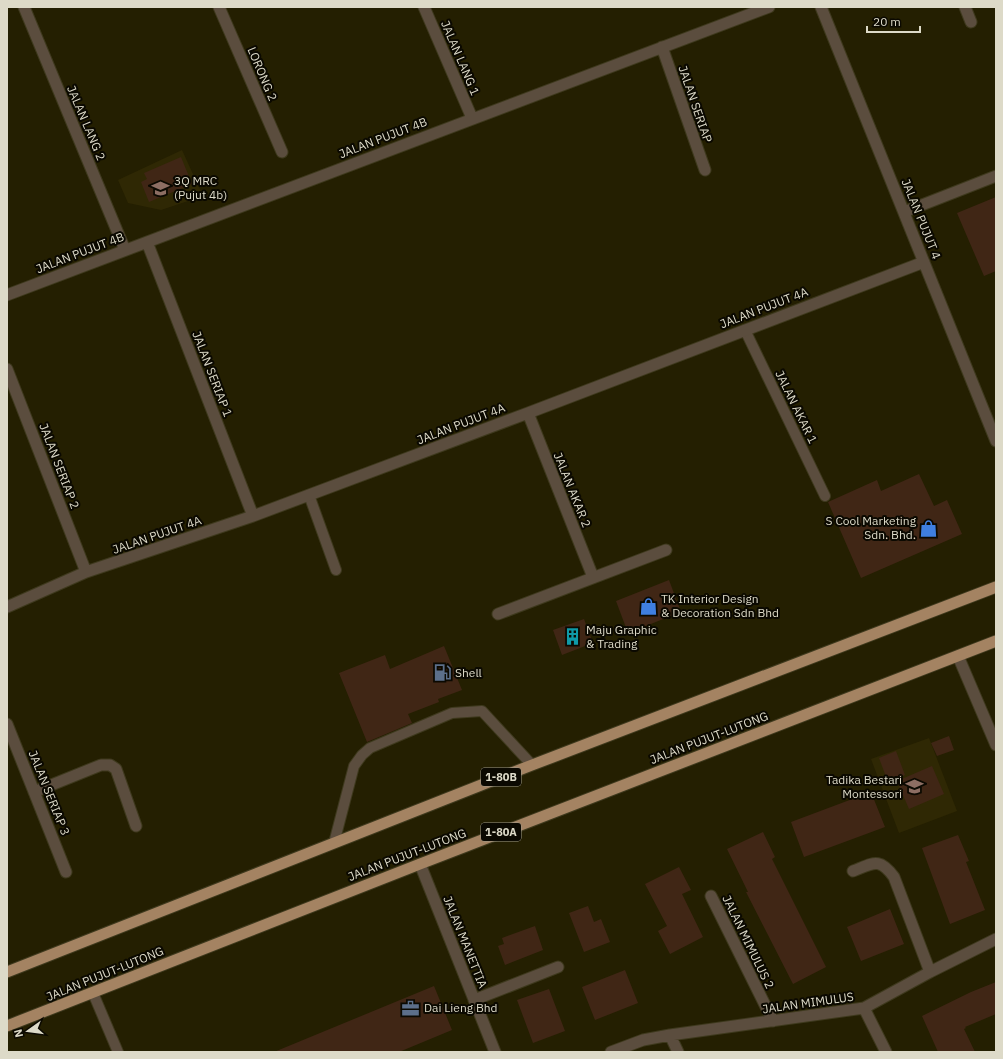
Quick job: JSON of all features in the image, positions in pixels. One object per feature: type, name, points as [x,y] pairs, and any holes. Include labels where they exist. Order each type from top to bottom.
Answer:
[{"type":"highway","name":"1-80B","points":[[7,972],[532,765],[996,587]]},
{"type":"highway","name":"JALAN PUJUT-LUTONG","points":[[7,1026],[996,641]]},
{"type":"street","name":"JALAN LANG 2","points":[[24,7],[125,250]]},
{"type":"street","name":"LORONG 2","points":[[219,7],[282,152]]},
{"type":"street","name":"JALAN LANG 1","points":[[424,7],[472,118]]},
{"type":"street","name":"JALAN PUJUT 4B","points":[[7,294],[769,7]]},
{"type":"street","name":"JALAN PUJUT 4","points":[[821,7],[996,442]]},
{"type":"street","points":[[965,7],[971,22]]},
{"type":"street","name":"JALAN SERIAP","points":[[662,47],[705,170]]},
{"type":"street","points":[[904,212],[996,176]]},
{"type":"street","name":"JALAN SERIAP 1","points":[[147,242],[253,516]]},
{"type":"street","name":"JALAN PUJUT 4A","points":[[7,607],[86,572],[253,516],[924,262]]},
{"type":"street","name":"JALAN SERIAP 2","points":[[7,369],[86,572]]},
{"type":"street","name":"JALAN AKAR 2","points":[[528,413],[593,577]]},
{"type":"street","points":[[498,614],[666,550]]},
{"type":"street","points":[[958,656],[996,745]]},
{"type":"street","name":"JALAN SERIAP 3","points":[[7,724],[66,872]]},
{"type":"street","points":[[34,792],[101,765],[110,765],[116,770],[136,826]]},
{"type":"street","name":"JALAN MANETTIA","points":[[420,864],[495,1052]]},
{"type":"street","points":[[853,871],[873,864],[881,864],[887,867],[894,878],[930,972]]},
{"type":"street","name":"JALAN MIMULUS 2","points":[[711,896],[773,1021]]},
{"type":"street","name":"JALAN MIMULUS","points":[[611,1052],[643,1040],[670,1035],[864,1008],[930,972],[996,939]]},
{"type":"street","points":[[474,1000],[558,967]]},
{"type":"street","points":[[864,1008],[886,1052]]},
{"type":"street","points":[[670,1035],[678,1052]]},
{"type":"lane","name":"JALAN AKAR 1","points":[[745,330],[824,496]]},
{"type":"lane","points":[[309,495],[336,570]]},
{"type":"lane","points":[[334,843],[354,766],[362,755],[370,748],[452,712],[482,711],[532,765]]},
{"type":"lane","points":[[93,993],[118,1052]]},
{"type":"shaded area","name":"3Q MRC (Pujut 4b)","points":[[182,150],[203,196],[161,210],[128,203],[118,180]]},
{"type":"shaded area","name":"Tadika Bestari Montessori","points":[[929,738],[957,811],[899,833],[871,759]]},
{"type":"building","points":[[181,157],[192,184],[149,202],[141,182],[147,179],[144,173]]},
{"type":"building","points":[[996,197],[996,271],[984,276],[957,213]]},
{"type":"building","points":[[919,474],[934,506],[947,500],[962,534],[861,578],[828,502],[877,480],[881,491]]},
{"type":"building","name":"TK Interior Design & Decoration Sdn Bhd","points":[[669,580],[681,612],[628,633],[616,601]]},
{"type":"building","name":"Maju Graphic & Trading","points":[[584,619],[593,643],[562,655],[553,630]]},
{"type":"building","points":[[444,646],[462,690],[438,699],[439,702],[408,714],[412,723],[367,742],[339,673],[385,655],[390,669]]},
{"type":"building","points":[[949,736],[954,750],[937,756],[931,743]]},
{"type":"building","points":[[896,751],[905,775],[888,782],[879,758]]},
{"type":"building","points":[[932,766],[944,794],[909,809],[897,781]]},
{"type":"building","points":[[871,792],[885,827],[804,857],[791,822]]},
{"type":"building","points":[[763,832],[775,857],[772,859],[826,967],[793,984],[746,892],[748,892],[727,849]]},
{"type":"building","points":[[958,835],[969,861],[966,862],[985,910],[950,924],[922,848]]},
{"type":"building","points":[[679,867],[691,890],[682,894],[703,937],[670,954],[658,931],[667,926],[645,884]]},
{"type":"building","points":[[588,906],[594,922],[601,919],[610,942],[584,952],[569,913]]},
{"type":"building","points":[[890,909],[904,944],[861,961],[847,927]]},
{"type":"building","points":[[535,926],[543,950],[505,965],[498,946],[504,944],[502,938]]},
{"type":"building","points":[[625,970],[638,1003],[595,1020],[582,987]]},
{"type":"building","points":[[996,982],[996,1014],[965,1027],[966,1028],[964,1029],[975,1052],[938,1052],[922,1016],[971,992]]},
{"type":"building","name":"Dai Lieng Bhd","points":[[434,986],[452,1030],[399,1052],[274,1052]]},
{"type":"building","points":[[549,989],[565,1031],[533,1043],[517,1000]]},
{"type":"place","name":"3Q MRC (Pujut 4b)","points":[[161,188]]},
{"type":"place","name":"S Cool Marketing Sdn. Bhd.","points":[[929,528]]},
{"type":"place","name":"TK Interior Design & Decoration Sdn Bhd","points":[[648,606]]},
{"type":"place","name":"Maju Graphic & Trading","points":[[573,637]]},
{"type":"place","name":"Shell","points":[[442,673]]},
{"type":"place","name":"Tadika Bestari Montessori","points":[[915,787]]},
{"type":"place","name":"Dai Lieng Bhd","points":[[411,1008]]}]
